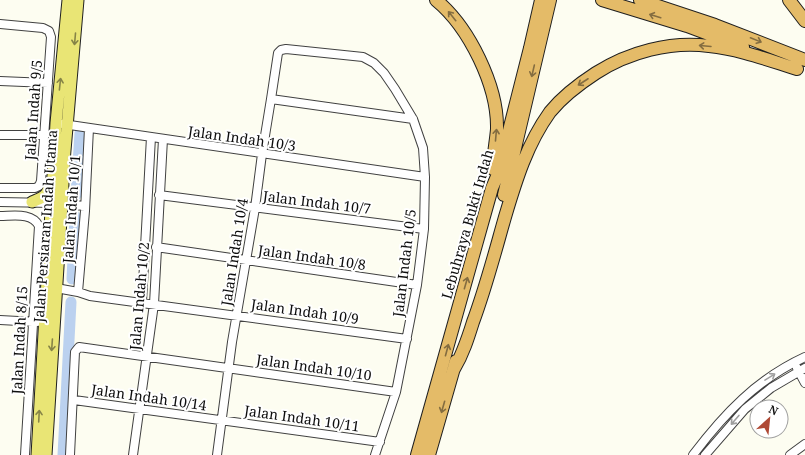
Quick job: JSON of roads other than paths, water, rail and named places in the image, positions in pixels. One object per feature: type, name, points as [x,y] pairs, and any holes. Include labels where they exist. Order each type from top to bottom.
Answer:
[{"type":"highway","points":[[436,0],[444,7],[464,32],[484,68],[494,104],[496,123],[492,188]]},
{"type":"highway","name":"Lebuhraya Bukit Indah","points":[[429,455],[504,196],[541,19],[541,0]]},
{"type":"highway","name":"Lebuhraya Bukit Indah","points":[[418,455],[492,188],[498,174],[541,19],[550,0]]},
{"type":"highway","points":[[602,0],[687,26],[802,67]]},
{"type":"highway","points":[[640,0],[715,24],[802,67]]},
{"type":"highway","points":[[789,0],[805,21]]},
{"type":"highway","points":[[454,369],[463,352],[481,300],[522,162],[534,136],[551,111],[574,88],[607,66],[643,52],[673,45],[709,46],[746,53],[802,67]]},
{"type":"main road","name":"Jalan Persiaran Indah Utama","points":[[59,162],[56,123],[68,0]]},
{"type":"main road","name":"Jalan Persiaran Indah Utama","points":[[59,162],[67,125],[78,0]]},
{"type":"main road","points":[[32,202],[47,194],[59,162]]},
{"type":"main road","points":[[57,204],[59,162]]},
{"type":"main road","points":[[32,202],[46,213],[54,244]]},
{"type":"main road","name":"Jalan Persiaran Indah Utama","points":[[37,455],[44,323],[54,244],[57,204]]},
{"type":"main road","name":"Jalan Persiaran Indah Utama","points":[[46,455],[44,323],[56,288],[54,244]]},
{"type":"street","name":"Jalan Indah 9/5","points":[[0,24],[43,28],[49,31],[51,36],[41,181],[39,186],[35,188],[0,188]]},
{"type":"street","name":"Jalan Indah 10/5","points":[[278,53],[281,50],[286,49],[363,57],[374,64],[384,73],[395,88],[413,119],[422,148],[425,178],[424,229],[417,285],[396,392],[375,455]]},
{"type":"street","name":"Jalan Indah 10/4","points":[[217,455],[245,261],[255,208],[278,53]]},
{"type":"street","points":[[0,81],[48,83]]},
{"type":"street","points":[[271,99],[413,119]]},
{"type":"street","name":"Jalan Indah 10/3","points":[[56,123],[425,178]]},
{"type":"street","name":"Jalan Indah 10/1","points":[[78,292],[86,206],[89,128]]},
{"type":"street","points":[[0,135],[44,135]]},
{"type":"street","points":[[142,302],[151,137]]},
{"type":"street","name":"Jalan Indah 10/2","points":[[133,455],[154,304],[163,139]]},
{"type":"street","name":"Jalan Indah 10/7","points":[[159,195],[424,229]]},
{"type":"street","points":[[0,202],[32,202],[86,206]]},
{"type":"street","points":[[146,214],[158,215]]},
{"type":"street","name":"Jalan Indah 8/15","points":[[0,216],[27,216],[33,218],[39,226],[44,323],[25,455]]},
{"type":"street","name":"Jalan Indah 10/8","points":[[156,247],[417,285]]},
{"type":"street","name":"Jalan Indah 10/9","points":[[56,288],[90,296],[407,338]]},
{"type":"street","points":[[0,320],[44,323]]},
{"type":"street","name":"Jalan Indah 10/10","points":[[74,400],[75,352],[76,349],[82,347],[396,392]]},
{"type":"street","points":[[692,455],[711,431],[736,404],[764,381],[794,362],[805,357]]},
{"type":"street","points":[[794,362],[802,370],[805,383]]},
{"type":"street","points":[[705,455],[745,409],[771,388],[802,370]]},
{"type":"street","points":[[71,455],[74,400]]},
{"type":"street","name":"Jalan Indah 10/14","points":[[74,400],[221,420]]},
{"type":"street","name":"Jalan Indah 10/11","points":[[221,420],[380,442]]},
{"type":"street","points":[[793,454],[805,444]]},
{"type":"waterway","points":[[76,195],[80,133]]},
{"type":"waterway","points":[[72,279],[75,216]]},
{"type":"waterway","points":[[63,455],[71,302]]}]
